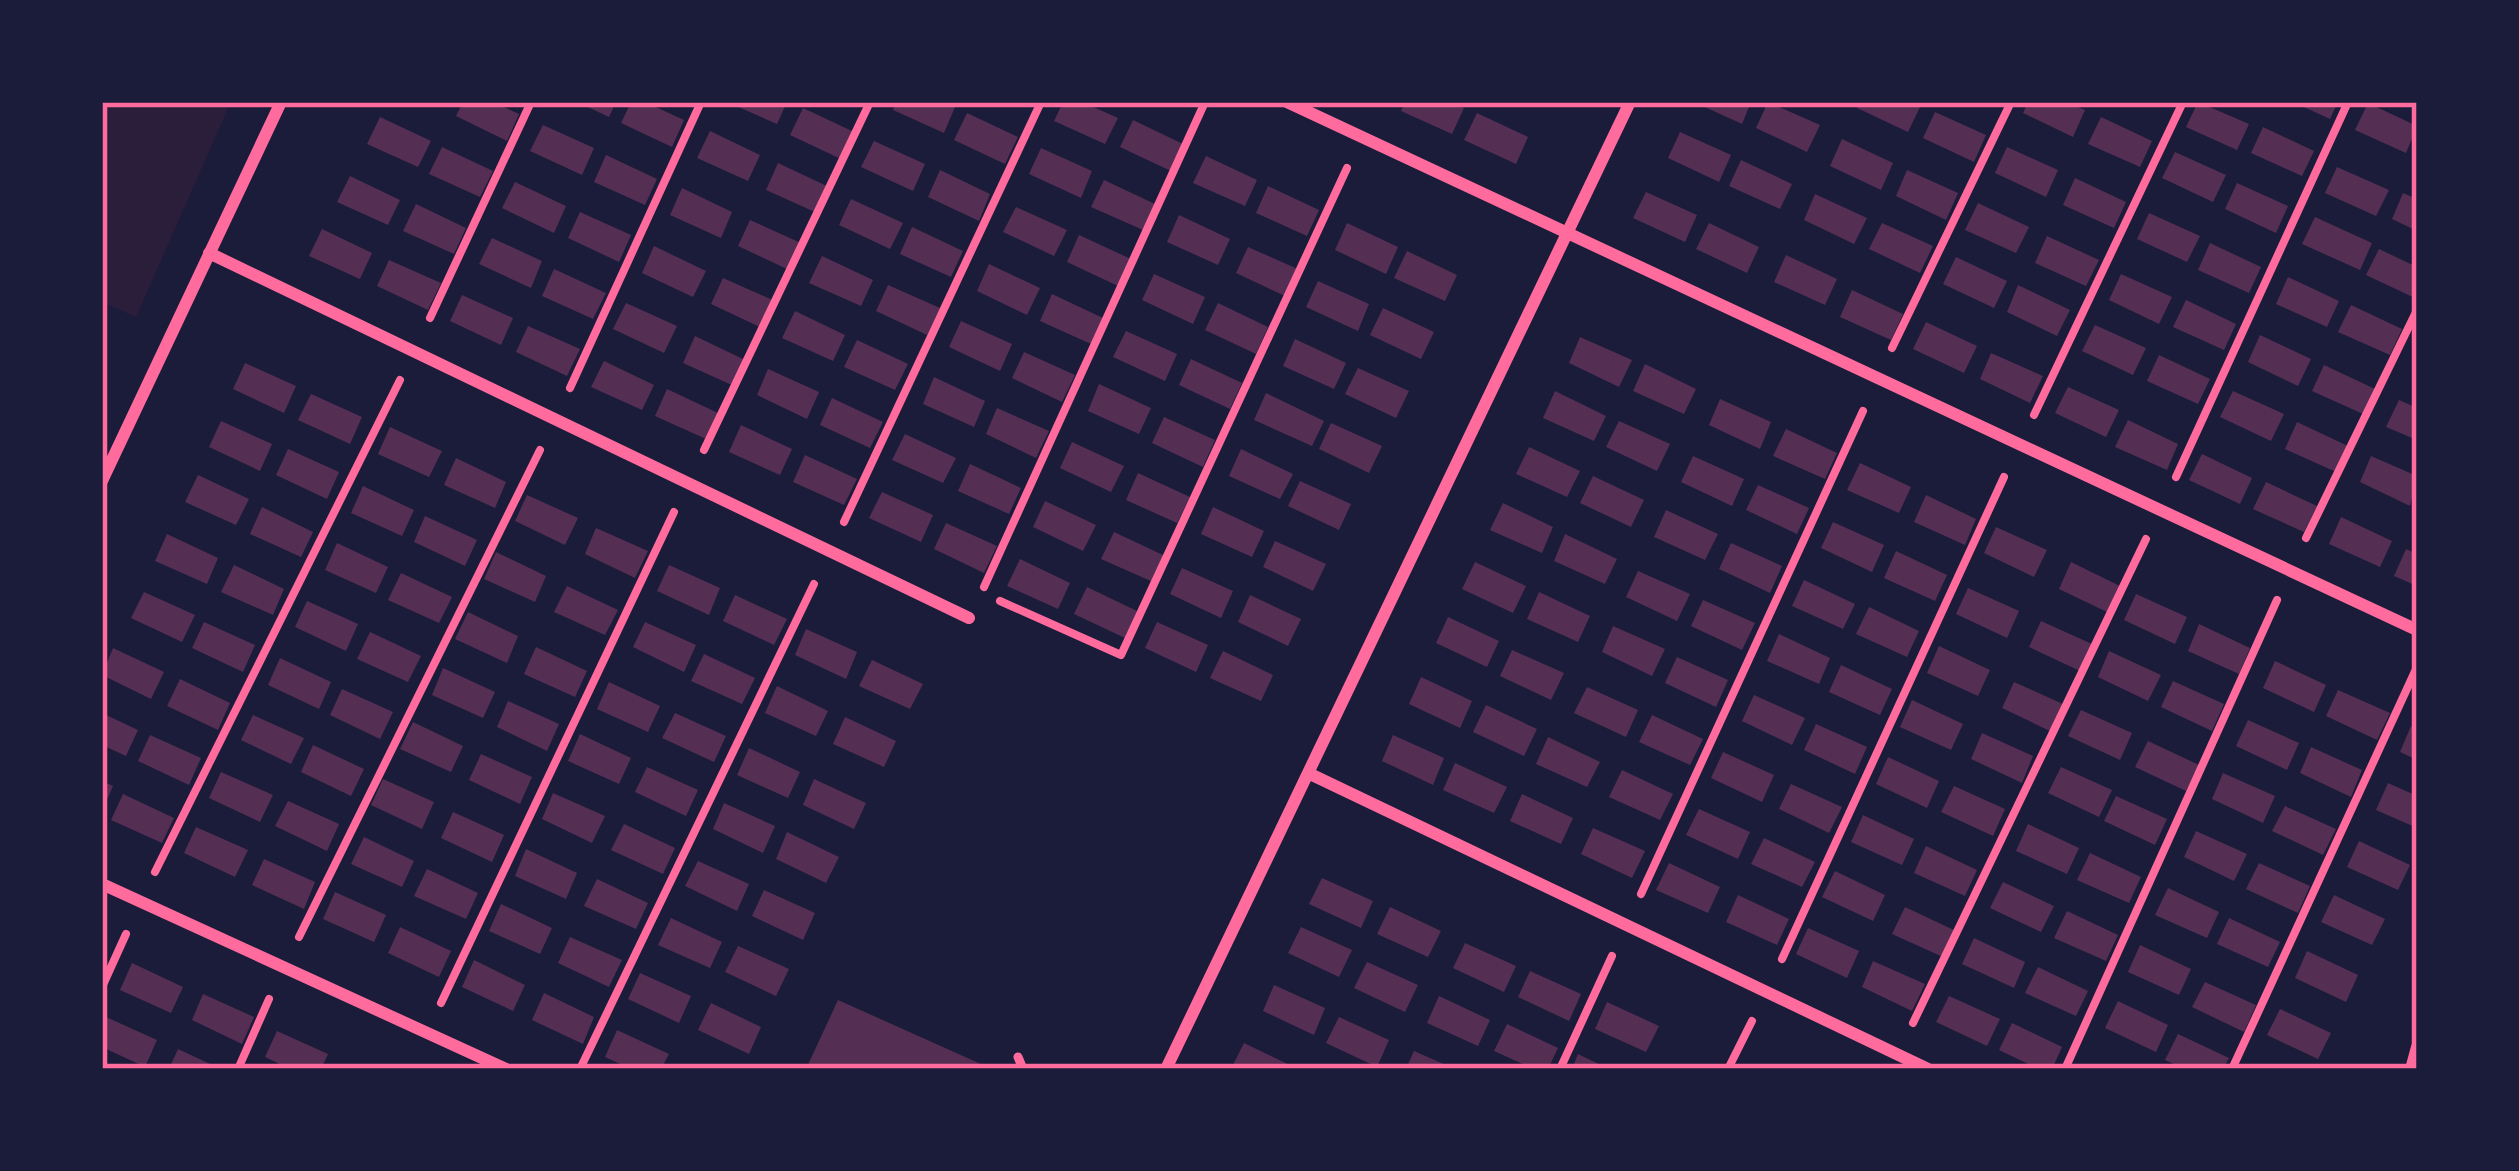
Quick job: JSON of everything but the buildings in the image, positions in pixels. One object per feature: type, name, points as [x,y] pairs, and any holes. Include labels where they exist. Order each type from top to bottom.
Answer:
[{"type":"street","points":[[102,481],[280,102]]},
{"type":"street","points":[[1287,102],[2417,630]]},
{"type":"street","points":[[1166,1069],[1630,102]]},
{"type":"street","points":[[209,253],[969,618]]},
{"type":"street","points":[[1309,772],[1928,1069]]},
{"type":"street","points":[[102,884],[506,1069]]},
{"type":"street","points":[[2410,1069],[2417,1047]]},
{"type":"lane","points":[[1018,1057],[1024,1069]]},
{"type":"path","points":[[102,987],[140,901],[414,352],[531,102]]},
{"type":"path","points":[[238,1069],[555,420],[701,102]]},
{"type":"path","points":[[427,1032],[870,102]]},
{"type":"path","points":[[580,1069],[1041,102]]},
{"type":"path","points":[[969,618],[1204,102]]},
{"type":"path","points":[[1560,1069],[1878,378],[2011,102]]},
{"type":"path","points":[[1728,1069],[2183,102]]},
{"type":"path","points":[[1898,1054],[2160,510],[2348,102]]},
{"type":"path","points":[[981,592],[1121,655],[1361,137]]},
{"type":"path","points":[[2065,1069],[2290,571],[2417,310]]},
{"type":"path","points":[[2232,1069],[2417,667]]},
{"type":"shaded area","points":[[102,102],[231,102],[136,317],[102,302]]}]
